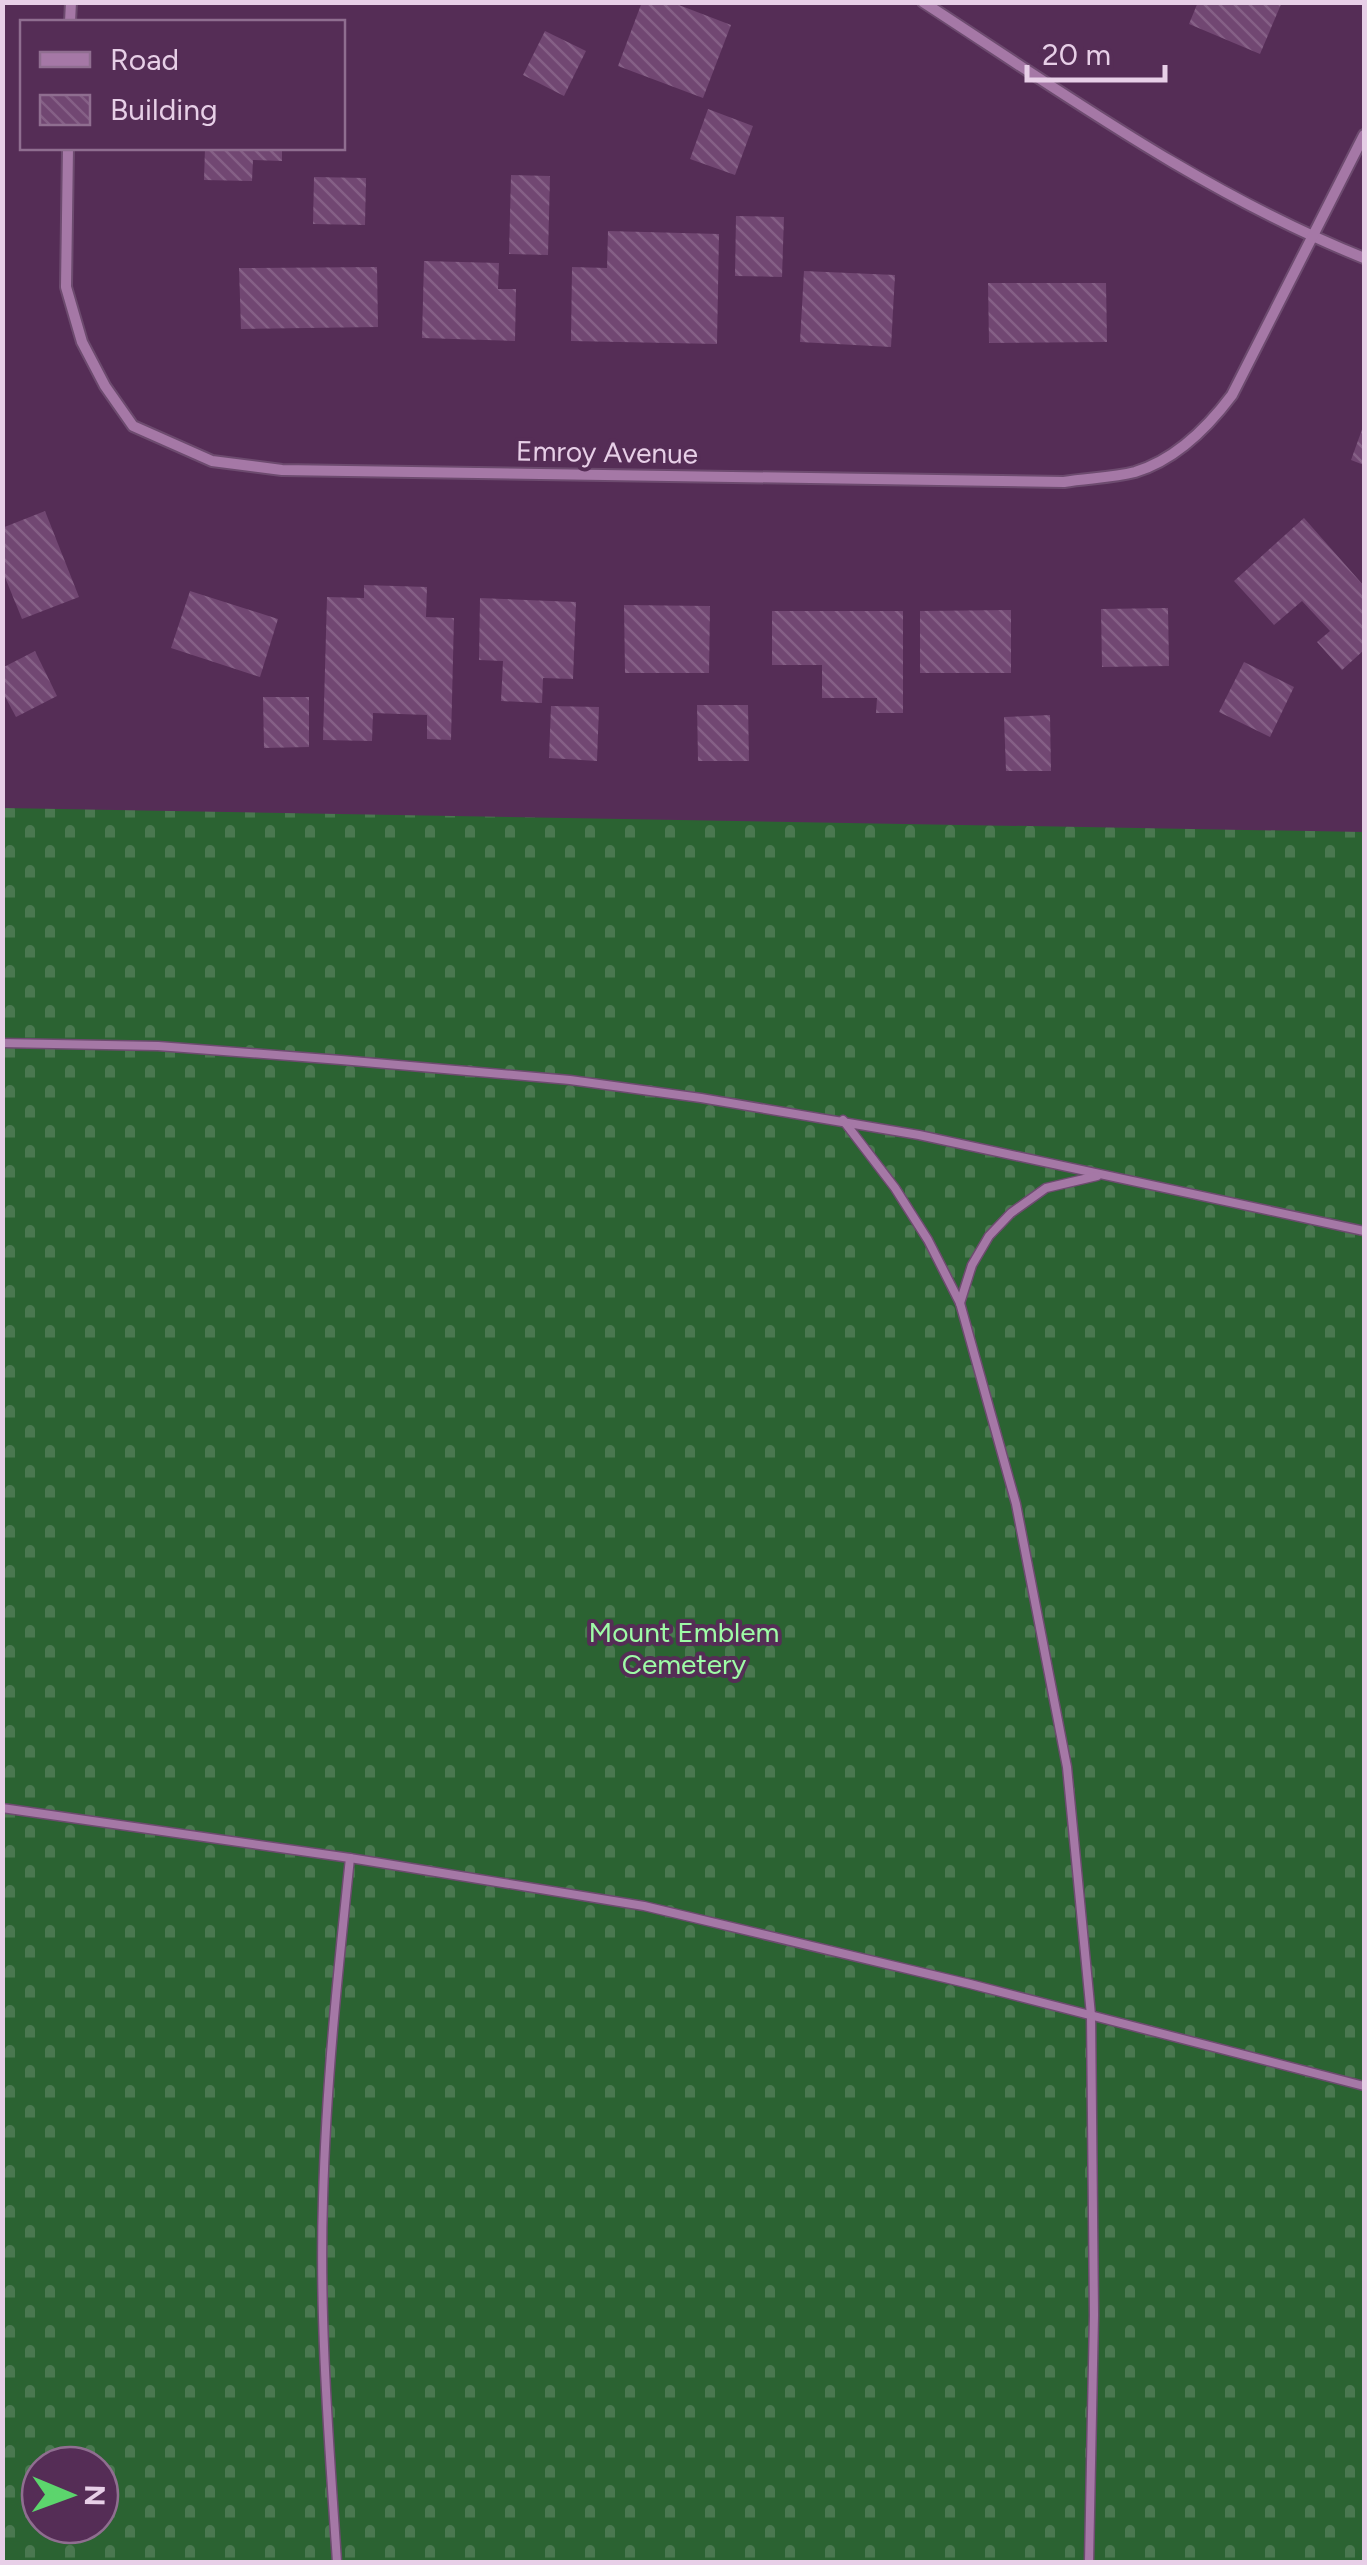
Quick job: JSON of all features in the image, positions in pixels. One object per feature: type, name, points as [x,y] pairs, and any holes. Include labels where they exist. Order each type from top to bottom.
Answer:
[{"type":"street","points":[[923,2],[1162,157],[1314,238],[1364,258]]},
{"type":"street","points":[[1314,238],[1364,136]]},
{"type":"street","name":"Emroy Avenue","points":[[68,150],[66,287],[82,342],[105,386],[133,426],[212,460],[282,470],[1064,482],[1136,472],[1173,453],[1209,425],[1221,410],[1314,238]]},
{"type":"lane","points":[[2,1044],[158,1046],[570,1080],[843,1120],[1364,1231]]},
{"type":"lane","points":[[843,1120],[896,1188],[960,1303],[1016,1504],[1064,1749],[1082,1897],[1090,2015],[1094,2315],[1090,2562]]},
{"type":"lane","points":[[960,1303],[972,1265],[989,1236],[1011,1213],[1046,1188],[1099,1176]]},
{"type":"lane","points":[[2,1808],[350,1858],[644,1906],[1364,2086]]},
{"type":"lane","points":[[336,2562],[324,2325],[323,2200],[350,1858]]},
{"type":"green space","name":"Mount Emblem Cemetery","points":[[3,808],[1364,832],[1364,2562],[3,2562]]},
{"type":"building","points":[[642,2],[671,2],[731,25],[703,98],[618,66]]},
{"type":"building","points":[[1198,2],[1282,2],[1260,54],[1189,24]]},
{"type":"building","points":[[545,31],[586,51],[564,96],[523,75]]},
{"type":"building","points":[[708,109],[753,126],[735,175],[690,159]]},
{"type":"building","points":[[205,150],[282,150],[282,161],[253,160],[252,181],[204,180]]},
{"type":"building","points":[[511,175],[550,176],[548,255],[509,254]]},
{"type":"building","points":[[314,177],[366,178],[365,225],[313,224]]},
{"type":"building","points":[[736,216],[784,217],[782,277],[735,276]]},
{"type":"building","points":[[608,231],[719,234],[717,344],[571,341],[572,267],[607,268]]},
{"type":"building","points":[[424,261],[499,263],[498,289],[516,289],[515,341],[422,338]]},
{"type":"building","points":[[377,267],[378,327],[241,329],[239,268]]},
{"type":"building","points":[[804,271],[895,275],[891,347],[800,342]]},
{"type":"building","points":[[988,283],[1106,283],[1107,342],[989,343]]},
{"type":"building","points":[[1364,424],[1364,465],[1351,460]]},
{"type":"building","points":[[45,511],[79,597],[22,619],[2,570],[2,528]]},
{"type":"building","points":[[1304,518],[1364,586],[1364,650],[1342,670],[1317,642],[1330,631],[1302,601],[1274,625],[1234,581]]},
{"type":"building","points":[[364,585],[427,587],[426,617],[454,618],[451,740],[427,739],[427,715],[373,713],[372,741],[323,740],[327,597],[364,598]]},
{"type":"building","points":[[190,591],[278,619],[260,677],[171,648]]},
{"type":"building","points":[[480,598],[576,602],[573,679],[543,678],[542,703],[501,701],[503,661],[479,660]]},
{"type":"building","points":[[624,605],[710,606],[709,673],[625,673]]},
{"type":"building","points":[[1168,608],[1169,666],[1102,667],[1101,609]]},
{"type":"building","points":[[1011,610],[1011,673],[920,673],[920,611]]},
{"type":"building","points":[[772,611],[903,611],[903,713],[876,713],[877,698],[822,698],[822,665],[772,665]]},
{"type":"building","points":[[35,651],[57,696],[16,717],[2,691],[2,668]]},
{"type":"building","points":[[1244,662],[1294,687],[1270,737],[1219,712]]},
{"type":"building","points":[[263,697],[309,697],[309,747],[264,748]]},
{"type":"building","points":[[697,705],[748,705],[749,761],[698,761]]},
{"type":"building","points":[[551,706],[599,707],[597,761],[549,758]]},
{"type":"building","points":[[1050,715],[1051,771],[1006,771],[1004,717]]}]
